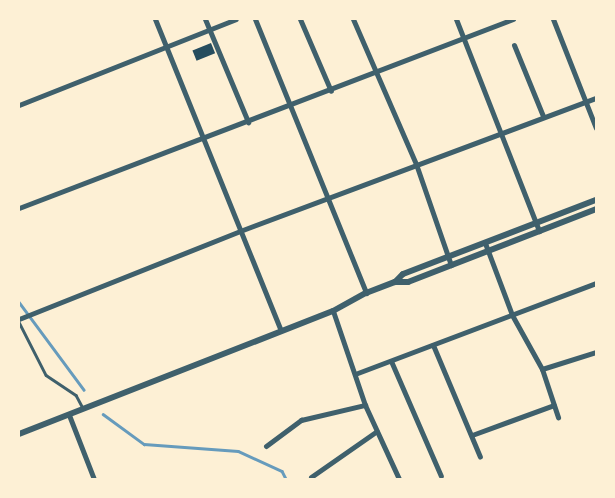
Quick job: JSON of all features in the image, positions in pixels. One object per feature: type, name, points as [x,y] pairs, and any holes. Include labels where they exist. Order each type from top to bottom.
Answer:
[{"type":"street","points":[[155,19],[205,138],[240,231],[281,330]]},
{"type":"street","points":[[205,19],[248,122]]},
{"type":"street","points":[[19,105],[236,19]]},
{"type":"street","points":[[254,19],[292,106],[366,293]]},
{"type":"street","points":[[300,19],[331,91]]},
{"type":"street","points":[[353,19],[416,164],[451,265]]},
{"type":"street","points":[[456,19],[539,231]]},
{"type":"street","points":[[19,208],[331,91],[464,38],[497,22],[513,19]]},
{"type":"street","points":[[552,19],[596,128]]},
{"type":"street","points":[[514,45],[543,116]]},
{"type":"street","points":[[19,321],[240,231],[500,131],[596,98]]},
{"type":"street","points":[[19,434],[333,311],[366,293],[394,282],[403,274],[596,200]]},
{"type":"street","points":[[394,282],[408,282],[596,209]]},
{"type":"street","points":[[485,243],[512,315],[542,369],[558,417]]},
{"type":"street","points":[[355,374],[596,283]]},
{"type":"street","points":[[333,311],[365,405],[399,479]]},
{"type":"street","points":[[433,345],[480,457]]},
{"type":"street","points":[[542,369],[596,352]]},
{"type":"street","points":[[391,361],[441,476]]},
{"type":"street","points":[[266,446],[295,422],[365,405]]},
{"type":"street","points":[[472,435],[554,406]]},
{"type":"street","points":[[69,415],[94,479]]},
{"type":"street","points":[[310,477],[377,432]]},
{"type":"lane","points":[[19,321],[46,375],[76,395],[83,409]]},
{"type":"building","points":[[211,43],[215,53],[197,61],[192,50]]},
{"type":"waterway","points":[[19,302],[84,390]]},
{"type":"waterway","points":[[103,414],[144,444],[238,451],[282,471],[286,479]]}]
